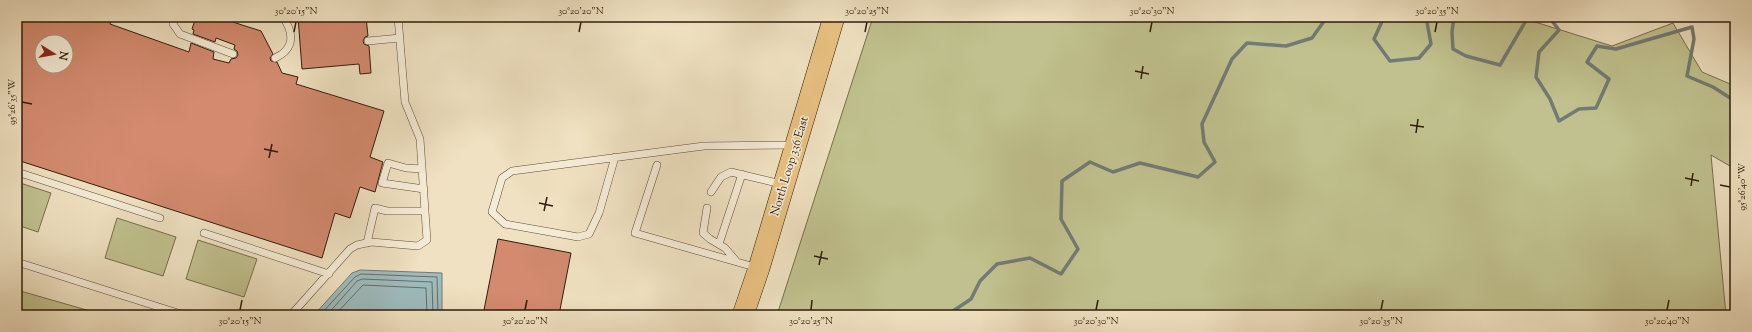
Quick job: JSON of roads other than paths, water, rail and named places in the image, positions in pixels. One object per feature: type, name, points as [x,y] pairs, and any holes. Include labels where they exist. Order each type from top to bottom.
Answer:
[{"type":"main road","name":"North Loop 336 East","points":[[745,310],[834,17]]},
{"type":"lane","points":[[173,17],[173,24],[180,34],[233,54]]},
{"type":"lane","points":[[275,58],[285,54],[291,43],[288,25],[282,17]]},
{"type":"lane","points":[[291,315],[350,249],[357,245],[371,242],[418,246],[427,240],[420,140],[405,102],[398,17]]},
{"type":"lane","points":[[368,41],[400,38]]},
{"type":"lane","points":[[615,157],[599,213],[589,234],[578,237],[505,224],[492,212],[502,178],[512,171],[615,157],[704,146],[796,145]]},
{"type":"lane","points":[[422,169],[406,168],[388,163],[382,183],[424,189]]},
{"type":"lane","points":[[656,165],[635,233],[759,268]]},
{"type":"lane","points":[[17,172],[160,218]]},
{"type":"lane","points":[[712,192],[721,176],[731,172],[784,185]]},
{"type":"lane","points":[[719,244],[742,174]]},
{"type":"lane","points":[[367,243],[375,208],[387,211],[425,212]]},
{"type":"lane","points":[[707,208],[703,233],[725,248],[737,262]]},
{"type":"lane","points":[[204,233],[329,274]]},
{"type":"lane","points":[[17,262],[184,315]]},
{"type":"water","points":[[360,270],[442,273],[442,315],[314,315],[352,273]]},
{"type":"waterway","points":[[947,315],[971,299],[980,281],[997,264],[1030,258],[1061,274],[1078,249],[1061,219],[1062,181],[1090,162],[1113,172],[1140,163],[1198,177],[1215,162],[1204,142],[1202,124],[1232,59],[1247,43],[1286,46],[1312,38],[1327,17]]},
{"type":"waterway","points":[[1384,17],[1374,39],[1390,61],[1419,58],[1431,44],[1426,17]]},
{"type":"waterway","points":[[1454,17],[1452,32],[1453,49],[1466,56],[1500,65],[1528,17]]},
{"type":"waterway","points":[[1549,17],[1559,30],[1539,52],[1536,77],[1550,99],[1559,121],[1579,109],[1596,108],[1609,79],[1587,62],[1597,46],[1616,49],[1692,27],[1694,39],[1687,76],[1713,87],[1735,101]]}]
